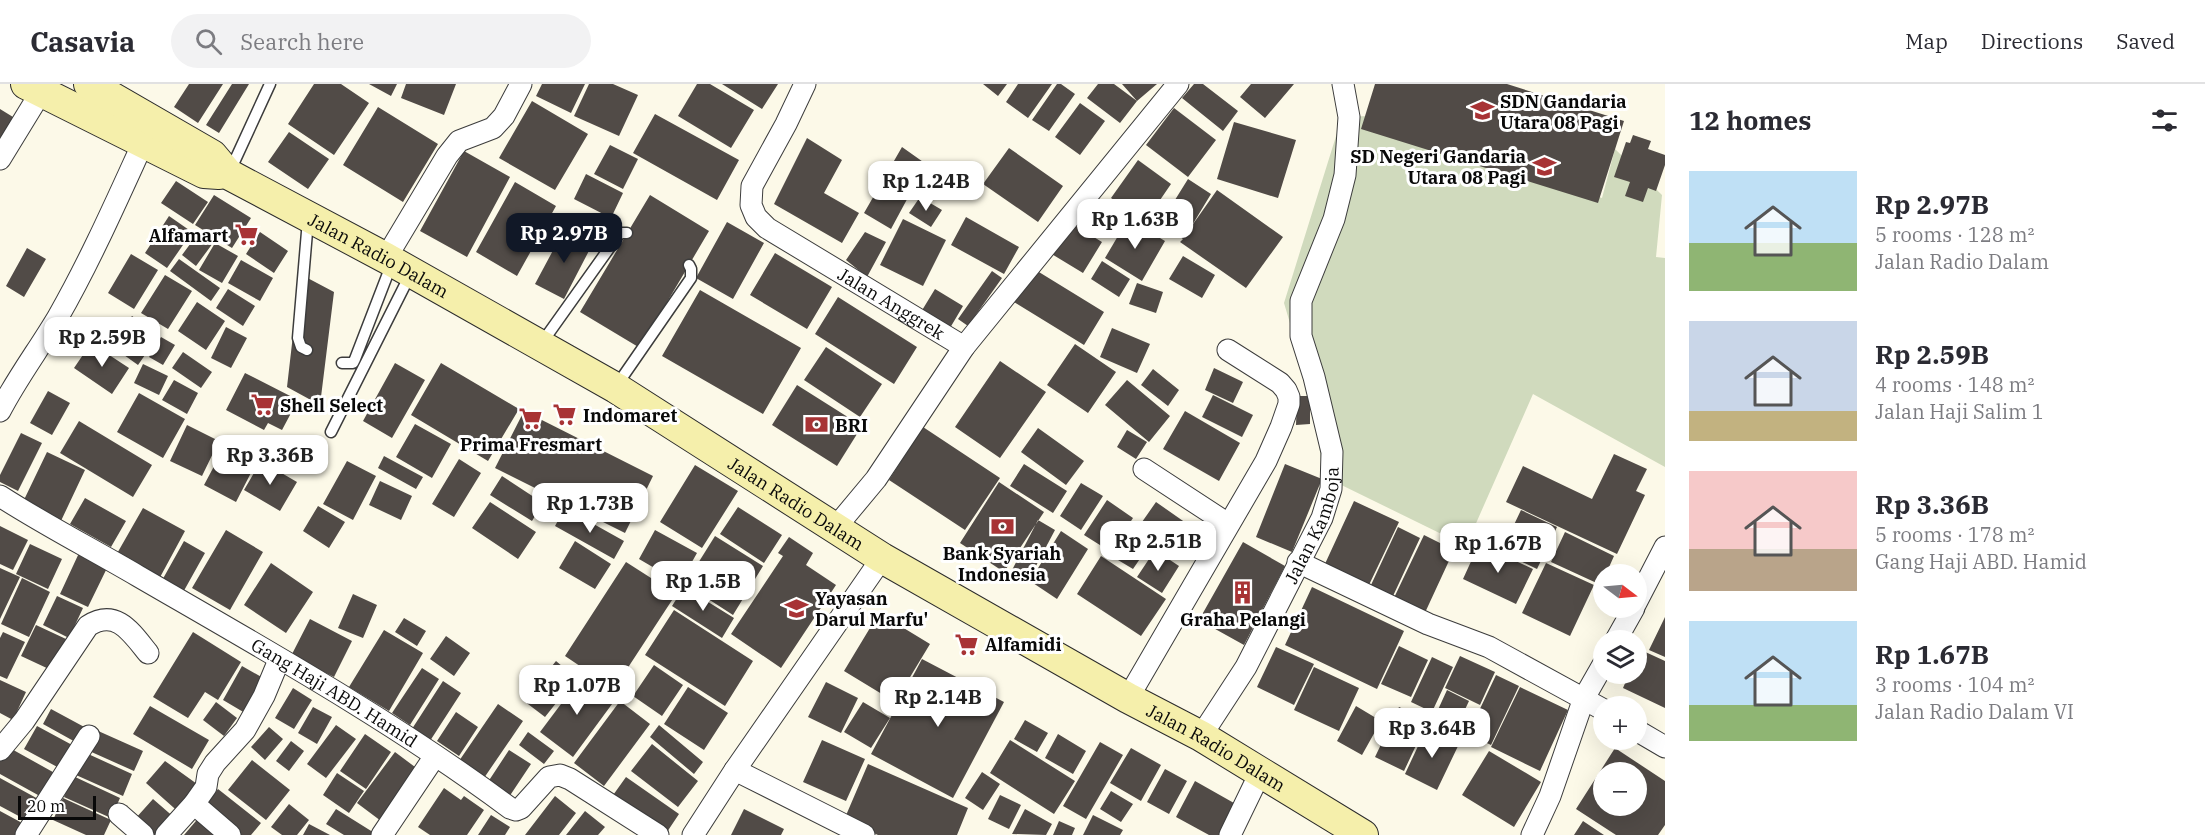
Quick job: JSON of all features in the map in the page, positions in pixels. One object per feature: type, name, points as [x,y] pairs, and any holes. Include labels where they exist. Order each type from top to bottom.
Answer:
[{"type":"main road","name":"Jalan Radio Dalam","points":[[98,86],[212,155],[228,174],[396,264],[616,388],[882,558],[1128,698],[1201,736],[1363,835]]},
{"type":"main road","name":"Jalan Radio Dalam","points":[[34,88],[204,173],[228,174]]},
{"type":"street","points":[[396,264],[447,156],[459,141],[493,128],[504,116],[522,84]]},
{"type":"street","name":"Jalan Anggrek","points":[[805,84],[752,186],[751,205],[756,217],[767,228],[964,347],[876,479],[836,527]]},
{"type":"street","points":[[964,347],[1178,84]]},
{"type":"street","name":"Jalan Kamboja","points":[[1201,736],[1246,667],[1322,518],[1331,489],[1332,452],[1314,377],[1301,336],[1301,301],[1334,219],[1345,175],[1349,117],[1342,84]]},
{"type":"street","points":[[0,159],[34,88]]},
{"type":"street","points":[[0,411],[6,385],[57,318],[100,237],[142,143]]},
{"type":"street","points":[[1128,698],[1266,460],[1288,410],[1289,397],[1280,384],[1228,350]]},
{"type":"street","points":[[1143,469],[1228,524]]},
{"type":"street","name":"Gang Haji ABD. Hamid","points":[[0,496],[52,529],[136,575],[344,697],[462,772],[510,808],[516,810],[521,808],[549,777],[560,776],[570,779],[658,835]]},
{"type":"street","points":[[1647,582],[1665,547]]},
{"type":"street","points":[[693,835],[735,770],[882,558]]},
{"type":"street","points":[[1298,562],[1428,624],[1489,647],[1593,703]]},
{"type":"street","points":[[0,750],[24,721],[88,626],[99,619],[110,619],[129,629],[148,653]]},
{"type":"street","points":[[166,835],[206,787],[208,774],[215,763],[245,730],[264,696],[279,660]]},
{"type":"street","points":[[1532,835],[1550,796],[1584,698],[1593,682]]},
{"type":"street","points":[[26,835],[89,736]]},
{"type":"street","points":[[1647,736],[1665,747]]},
{"type":"street","points":[[382,835],[435,756]]},
{"type":"street","points":[[735,770],[864,835]]},
{"type":"street","points":[[1230,835],[1260,773]]},
{"type":"street","points":[[194,804],[230,835]]},
{"type":"street","points":[[119,814],[143,835]]},
{"type":"lane","points":[[228,174],[270,84]]},
{"type":"lane","points":[[307,350],[301,347],[298,338],[308,216]]},
{"type":"lane","points":[[541,345],[620,233],[627,233]]},
{"type":"lane","points":[[342,363],[352,363],[356,359],[396,264]]},
{"type":"lane","points":[[331,432],[396,264]]},
{"type":"lane","points":[[616,388],[691,278],[689,265]]},
{"type":"green space","points":[[1368,116],[1602,198],[1615,149],[1662,195],[1656,257],[1665,258],[1665,467],[1533,394],[1466,546],[1323,476],[1314,404],[1284,303],[1342,117]]},
{"type":"building","points":[[189,84],[223,84],[198,123],[174,107]]},
{"type":"building","points":[[232,84],[249,84],[219,133],[206,125]]},
{"type":"building","points":[[314,84],[341,84],[369,103],[334,155],[288,124]]},
{"type":"building","points":[[369,84],[397,84],[391,96]]},
{"type":"building","points":[[406,84],[456,84],[444,115],[401,98]]},
{"type":"building","points":[[542,84],[585,84],[571,113],[536,96]]},
{"type":"building","points":[[589,84],[613,84],[638,95],[619,136],[574,116]]},
{"type":"building","points":[[697,84],[710,84],[754,110],[731,148],[678,116]]},
{"type":"building","points":[[722,84],[778,84],[762,109]]},
{"type":"building","points":[[983,84],[1007,84],[998,96]]},
{"type":"building","points":[[1018,84],[1052,84],[1028,118],[1006,102]]},
{"type":"building","points":[[1057,84],[1061,84],[1075,94],[1049,131],[1032,120]]},
{"type":"building","points":[[1098,84],[1114,84],[1137,101],[1120,123],[1087,98]]},
{"type":"building","points":[[1122,84],[1157,84],[1137,101]]},
{"type":"building","points":[[1194,84],[1203,84],[1238,111],[1223,131],[1182,98]]},
{"type":"building","points":[[1251,84],[1294,84],[1265,118],[1240,97]]},
{"type":"building","name":"SD Negeri Gandaria Utara 08 Pagi","points":[[1375,84],[1507,84],[1624,121],[1598,203],[1361,129]]},
{"type":"building","points":[[532,101],[588,134],[555,190],[499,158]]},
{"type":"building","points":[[1080,103],[1105,121],[1080,155],[1055,137]]},
{"type":"building","points":[[378,107],[438,144],[403,202],[343,165]]},
{"type":"building","points":[[1174,108],[1216,140],[1188,177],[1146,145]]},
{"type":"building","points":[[0,109],[13,117],[0,141]]},
{"type":"building","points":[[655,114],[739,160],[717,200],[633,153]]},
{"type":"building","points":[[1234,122],[1296,140],[1278,198],[1217,179]]},
{"type":"building","points":[[289,132],[329,159],[308,189],[268,162]]},
{"type":"building","points":[[1633,135],[1651,141],[1648,149],[1665,155],[1665,165],[1656,191],[1648,188],[1643,202],[1625,196],[1630,182],[1614,177],[1626,142],[1630,143]]},
{"type":"building","points":[[807,138],[842,160],[824,193],[859,213],[842,243],[774,204]]},
{"type":"building","points":[[610,145],[638,159],[623,189],[594,174]]},
{"type":"building","points":[[902,147],[926,164],[891,229],[864,213]]},
{"type":"building","points":[[1009,148],[1063,186],[1038,222],[983,184]]},
{"type":"building","points":[[464,151],[510,177],[467,257],[420,231]]},
{"type":"building","points":[[1138,160],[1171,184],[1145,222],[1111,198]]},
{"type":"building","points":[[586,174],[623,193],[611,218],[574,199]]},
{"type":"building","points":[[1188,179],[1211,194],[1191,227],[1217,190],[1283,237],[1246,288],[1180,242],[1183,239],[1160,224]]},
{"type":"building","points":[[176,181],[208,202],[193,224],[161,203]]},
{"type":"building","points":[[515,182],[556,206],[517,276],[476,252]]},
{"type":"building","points":[[214,195],[251,218],[232,248],[195,225]]},
{"type":"building","points":[[650,195],[709,231],[640,348],[580,312]]},
{"type":"building","points":[[920,197],[942,210],[931,227],[909,213]]},
{"type":"building","points":[[1094,197],[1118,210],[1103,238],[1079,225]]},
{"type":"building","points":[[169,216],[192,232],[167,268],[145,253]]},
{"type":"building","points":[[966,217],[1019,247],[1004,274],[951,245]]},
{"type":"building","points":[[903,219],[946,240],[923,286],[880,265]]},
{"type":"building","points":[[1128,219],[1165,241],[1142,281],[1105,258]]},
{"type":"building","points":[[727,222],[764,243],[733,299],[696,278]]},
{"type":"building","points":[[1069,222],[1102,242],[1083,273],[1050,253]]},
{"type":"building","points":[[565,228],[593,243],[564,299],[535,284]]},
{"type":"building","points":[[199,232],[213,243],[196,266],[182,255]]},
{"type":"building","points":[[260,232],[288,251],[274,273],[246,254]]},
{"type":"building","points":[[865,232],[886,242],[867,277],[846,260]]},
{"type":"building","points":[[215,243],[238,256],[222,283],[199,270]]},
{"type":"building","points":[[27,248],[46,259],[24,297],[6,286]]},
{"type":"building","points":[[775,253],[832,287],[807,329],[750,295]]},
{"type":"building","points":[[131,254],[158,270],[134,309],[108,293]]},
{"type":"building","points":[[1183,256],[1215,275],[1202,298],[1169,279]]},
{"type":"building","points":[[179,259],[220,288],[211,301],[170,271]]},
{"type":"building","points":[[241,260],[273,278],[260,301],[228,283]]},
{"type":"building","points":[[1102,261],[1130,279],[1119,297],[1091,279]]},
{"type":"building","points":[[1034,269],[1104,312],[1084,345],[1014,302]]},
{"type":"building","points":[[992,271],[1002,278],[968,326],[958,319]]},
{"type":"building","points":[[300,274],[334,292],[320,405],[287,387]]},
{"type":"building","points":[[165,275],[192,291],[168,329],[141,313]]},
{"type":"building","points":[[1137,283],[1163,292],[1156,313],[1129,304]]},
{"type":"building","points":[[228,289],[255,306],[243,326],[216,308]]},
{"type":"building","points":[[935,289],[963,306],[950,328],[921,312]]},
{"type":"building","points":[[700,290],[801,348],[763,414],[662,356]]},
{"type":"building","points":[[838,297],[917,347],[894,384],[815,334]]},
{"type":"building","points":[[197,302],[225,321],[206,350],[178,331]]},
{"type":"building","points":[[132,316],[159,335],[138,365],[110,345]]},
{"type":"building","points":[[226,327],[247,338],[231,368],[211,358]]},
{"type":"building","points":[[1112,328],[1150,344],[1137,373],[1100,357]]},
{"type":"building","points":[[161,337],[175,345],[163,365],[149,357]]},
{"type":"building","points":[[91,343],[129,368],[112,394],[74,368]]},
{"type":"building","points":[[1075,344],[1116,372],[1088,413],[1047,385]]},
{"type":"building","points":[[826,347],[882,384],[860,417],[804,380]]},
{"type":"building","points":[[183,352],[212,372],[201,388],[172,368]]},
{"type":"building","points":[[1000,361],[1046,392],[1000,458],[955,427]]},
{"type":"building","points":[[395,363],[425,380],[392,438],[363,421]]},
{"type":"building","points":[[441,363],[519,409],[488,461],[411,415]]},
{"type":"building","points":[[143,364],[168,376],[159,395],[134,383]]},
{"type":"building","points":[[1214,368],[1243,382],[1233,403],[1205,390]]},
{"type":"building","points":[[1153,369],[1179,390],[1168,406],[1141,385]]},
{"type":"building","name":"Shell Select","points":[[245,373],[298,400],[282,430],[268,423],[264,430],[226,410]]},
{"type":"building","points":[[174,380],[198,393],[187,414],[162,400]]},
{"type":"building","points":[[1127,380],[1170,416],[1149,442],[1105,405]]},
{"type":"building","name":"BRI","points":[[797,385],[862,426],[837,466],[772,425]]},
{"type":"building","points":[[48,391],[70,403],[52,435],[30,423]]},
{"type":"building","points":[[139,393],[185,419],[163,458],[117,432]]},
{"type":"building","points":[[1213,395],[1253,415],[1242,437],[1202,417]]},
{"type":"building","points":[[1297,396],[1310,396],[1310,424],[1296,425]]},
{"type":"building","points":[[524,411],[653,476],[625,533],[495,468]]},
{"type":"building","points":[[1185,411],[1240,443],[1219,481],[1163,449]]},
{"type":"building","points":[[79,421],[152,465],[133,497],[60,453]]},
{"type":"building","points":[[415,424],[451,444],[432,478],[396,457]]},
{"type":"building","points":[[187,425],[219,441],[202,476],[170,461]]},
{"type":"building","points":[[923,427],[1000,478],[965,530],[889,480]]},
{"type":"building","points":[[1038,428],[1084,461],[1066,485],[1021,452]]},
{"type":"building","points":[[1127,430],[1147,442],[1136,459],[1117,447]]},
{"type":"building","points":[[21,433],[42,443],[18,491],[0,482],[0,475]]},
{"type":"building","points":[[227,442],[258,459],[236,502],[204,485]]},
{"type":"building","points":[[47,452],[85,470],[60,523],[22,504]]},
{"type":"building","points":[[1614,454],[1647,469],[1636,491],[1645,495],[1617,554],[1506,502],[1523,466],[1592,499]]},
{"type":"building","points":[[384,456],[423,477],[416,489],[378,468]]},
{"type":"building","points":[[459,459],[481,473],[454,517],[432,504]]},
{"type":"building","points":[[261,461],[297,482],[280,511],[244,490]]},
{"type":"building","points":[[347,461],[376,476],[353,520],[323,504]]},
{"type":"building","points":[[1024,464],[1067,491],[1053,513],[1010,486]]},
{"type":"building","points":[[1285,464],[1322,479],[1292,552],[1256,537]]},
{"type":"building","points":[[695,465],[738,491],[702,548],[660,522]]},
{"type":"building","points":[[502,476],[543,503],[532,521],[490,495]]},
{"type":"building","points":[[380,481],[412,496],[401,520],[369,505]]},
{"type":"building","name":"Bank Syariah Indonesia","points":[[999,482],[1044,512],[1004,572],[960,543]]},
{"type":"building","points":[[1081,483],[1103,496],[1081,530],[1060,516]]},
{"type":"building","points":[[85,498],[126,521],[111,547],[70,524]]},
{"type":"building","points":[[1107,500],[1133,518],[1111,552],[1084,535]]},
{"type":"building","points":[[1354,501],[1399,522],[1368,587],[1324,566]]},
{"type":"building","points":[[490,502],[536,532],[518,559],[472,528]]},
{"type":"building","points":[[1156,502],[1196,530],[1175,560],[1135,532]]},
{"type":"building","points":[[318,506],[345,522],[329,548],[303,531]]},
{"type":"building","points":[[738,507],[782,535],[764,563],[720,534]]},
{"type":"building","points":[[143,508],[185,531],[158,581],[115,557]]},
{"type":"building","points":[[565,508],[624,541],[614,559],[555,526]]},
{"type":"building","points":[[1521,510],[1557,527],[1537,569],[1501,552]]},
{"type":"building","points":[[1038,520],[1055,530],[1028,581],[1011,572]]},
{"type":"building","points":[[0,526],[28,540],[13,570],[0,564]]},
{"type":"building","points":[[1398,527],[1420,538],[1393,596],[1371,585]]},
{"type":"building","points":[[226,530],[263,552],[230,610],[192,588]]},
{"type":"building","points":[[655,530],[697,553],[680,583],[639,559]]},
{"type":"building","points":[[1061,531],[1088,549],[1057,599],[1030,581]]},
{"type":"building","points":[[1565,532],[1614,556],[1610,564],[1593,564],[1593,581],[1551,562]]},
{"type":"building","points":[[1424,535],[1454,550],[1423,617],[1392,602]]},
{"type":"building","points":[[715,536],[763,566],[733,615],[685,584]]},
{"type":"building","points":[[789,537],[813,553],[806,565],[836,585],[781,668],[731,634],[783,556],[778,553]]},
{"type":"building","points":[[1133,537],[1148,547],[1133,569],[1118,560]]},
{"type":"building","points":[[184,541],[205,553],[181,596],[160,584]]},
{"type":"building","points":[[575,541],[611,564],[595,589],[559,568]]},
{"type":"building","name":"Graha Pelangi","points":[[1243,542],[1285,566],[1244,645],[1199,620]]},
{"type":"building","points":[[30,544],[62,559],[48,589],[16,574]]},
{"type":"building","points":[[1479,544],[1533,569],[1516,604],[1463,579]]},
{"type":"building","points":[[1155,550],[1179,566],[1162,593],[1137,577]]},
{"type":"building","points":[[79,553],[108,566],[88,607],[60,594]]},
{"type":"building","points":[[1101,556],[1166,599],[1141,636],[1077,594]]},
{"type":"building","points":[[626,562],[676,594],[614,689],[565,656]]},
{"type":"building","points":[[271,563],[313,592],[286,633],[244,605]]},
{"type":"building","points":[[1546,563],[1593,585],[1570,636],[1522,613]]},
{"type":"building","points":[[0,568],[20,577],[0,619]]},
{"type":"building","points":[[22,578],[50,592],[29,637],[1,624]]},
{"type":"building","points":[[684,587],[734,618],[722,638],[672,606]]},
{"type":"building","points":[[1312,587],[1404,631],[1377,689],[1285,645]]},
{"type":"building","points":[[353,594],[377,605],[363,638],[338,628]]},
{"type":"building","points":[[57,596],[83,608],[69,638],[43,625]]},
{"type":"building","points":[[674,610],[753,661],[725,706],[645,655]]},
{"type":"building","points":[[879,613],[930,644],[895,702],[844,671]]},
{"type":"building","points":[[1665,617],[1665,657],[1649,650]]},
{"type":"building","points":[[404,618],[426,631],[417,646],[395,632]]},
{"type":"building","points":[[310,619],[352,641],[334,677],[291,656]]},
{"type":"building","points":[[36,625],[66,639],[51,670],[21,656]]},
{"type":"building","points":[[384,630],[423,653],[389,711],[349,687]]},
{"type":"building","points":[[3,632],[25,642],[7,679],[0,676],[0,638]]},
{"type":"building","points":[[193,632],[241,662],[218,700],[205,692],[188,718],[153,697]]},
{"type":"building","points":[[446,636],[470,653],[454,676],[430,659]]},
{"type":"building","points":[[1399,646],[1428,660],[1411,697],[1381,684]]},
{"type":"building","points":[[1276,647],[1314,664],[1294,705],[1257,687]]},
{"type":"building","points":[[1647,653],[1665,661],[1665,708],[1647,699],[1647,696],[1640,696],[1623,688],[1625,684],[1647,684]]},
{"type":"building","points":[[1460,656],[1495,672],[1480,705],[1445,688]]},
{"type":"building","points":[[1432,657],[1453,667],[1432,712],[1411,702]]},
{"type":"building","points":[[922,659],[1004,702],[953,798],[871,754]]},
{"type":"building","points":[[556,661],[576,678],[545,717],[524,701]]},
{"type":"building","points":[[654,665],[683,685],[662,716],[633,696]]},
{"type":"building","points":[[242,666],[265,679],[245,713],[223,700]]},
{"type":"building","points":[[1314,667],[1359,688],[1339,731],[1294,710]]},
{"type":"building","points":[[422,668],[439,679],[410,725],[392,713]]},
{"type":"building","points":[[1496,675],[1519,686],[1491,745],[1468,734]]},
{"type":"building","points":[[582,676],[615,700],[573,757],[540,732]]},
{"type":"building","points":[[0,680],[26,692],[13,720],[0,713]]},
{"type":"building","points":[[443,681],[461,693],[428,744],[410,732]]},
{"type":"building","points":[[826,682],[858,698],[841,733],[808,717]]},
{"type":"building","points":[[688,687],[728,713],[704,750],[664,724]]},
{"type":"building","points":[[1520,687],[1568,710],[1540,771],[1491,747]]},
{"type":"building","points":[[293,688],[312,700],[294,729],[275,718]]},
{"type":"building","points":[[1447,690],[1469,701],[1453,735],[1431,725]]},
{"type":"building","points":[[620,701],[650,724],[604,786],[574,763]]},
{"type":"building","points":[[216,702],[237,718],[224,736],[203,720]]},
{"type":"building","points":[[863,702],[890,718],[871,748],[844,732]]},
{"type":"building","points":[[498,704],[523,721],[484,778],[459,761]]},
{"type":"building","points":[[150,706],[209,740],[192,769],[133,734]]},
{"type":"building","points":[[1356,706],[1381,721],[1362,755],[1337,741]]},
{"type":"building","points":[[313,707],[332,717],[317,744],[298,733]]},
{"type":"building","points":[[1399,707],[1428,720],[1404,771],[1375,757]]},
{"type":"building","points":[[51,709],[88,729],[79,744],[43,724]]},
{"type":"building","points":[[456,712],[478,727],[459,756],[437,741]]},
{"type":"building","points":[[1025,720],[1048,733],[1037,752],[1014,739]]},
{"type":"building","points":[[336,725],[356,739],[326,778],[307,764]]},
{"type":"building","points":[[659,725],[703,762],[694,774],[650,737]]},
{"type":"building","points":[[37,726],[74,746],[61,769],[24,749]]},
{"type":"building","points":[[269,727],[283,739],[265,760],[251,747]]},
{"type":"building","points":[[1426,729],[1459,744],[1437,790],[1405,774]]},
{"type":"building","points":[[96,730],[143,751],[134,771],[87,750]]},
{"type":"building","points":[[528,732],[554,751],[544,764],[519,745]]},
{"type":"building","points":[[365,734],[391,752],[366,789],[340,771]]},
{"type":"building","points":[[1058,734],[1086,751],[1073,774],[1045,758]]},
{"type":"building","points":[[822,740],[865,759],[846,801],[803,782]]},
{"type":"building","points":[[1010,740],[1075,781],[1054,814],[990,773]]},
{"type":"building","points":[[291,741],[304,751],[289,771],[276,761]]},
{"type":"building","points":[[1100,742],[1123,755],[1086,819],[1063,806]]},
{"type":"building","points":[[652,744],[698,781],[678,807],[631,771]]},
{"type":"building","points":[[8,747],[60,776],[47,800],[0,774],[0,761]]},
{"type":"building","points":[[1131,748],[1161,765],[1141,801],[1110,783]]},
{"type":"building","points":[[509,750],[531,764],[507,800],[486,785]]},
{"type":"building","points":[[1614,750],[1618,750],[1636,762],[1606,762]]},
{"type":"building","points":[[1489,751],[1541,782],[1514,827],[1462,795]]},
{"type":"building","points":[[395,752],[423,773],[385,824],[357,803]]},
{"type":"building","points":[[86,753],[132,774],[123,796],[76,775]]},
{"type":"building","points":[[252,760],[290,790],[266,820],[228,790]]},
{"type":"building","points":[[165,761],[204,789],[183,816],[146,783]]},
{"type":"building","points":[[868,764],[968,808],[957,835],[878,835],[844,820]]},
{"type":"building","points":[[1165,769],[1187,781],[1169,814],[1147,802]]},
{"type":"building","points":[[1647,769],[1665,781],[1665,825],[1658,835],[1616,835],[1576,809],[1593,782],[1593,816],[1647,816]]},
{"type":"building","points":[[982,772],[1000,784],[983,810],[965,798]]},
{"type":"building","points":[[337,773],[364,791],[349,813],[323,795]]},
{"type":"building","points":[[73,776],[120,798],[111,818],[64,797]]},
{"type":"building","points":[[626,777],[679,814],[665,835],[611,798]]},
{"type":"building","points":[[0,778],[40,800],[28,821],[0,806]]},
{"type":"building","points":[[1195,781],[1241,807],[1226,835],[1209,835],[1176,817]]},
{"type":"building","points":[[444,788],[461,800],[464,796],[484,810],[467,835],[430,835],[418,827]]},
{"type":"building","points":[[218,789],[261,823],[251,835],[237,835],[203,808]]},
{"type":"building","points":[[1111,791],[1133,804],[1121,822],[1100,809]]},
{"type":"building","points":[[1000,795],[1021,805],[1009,829],[988,819]]},
{"type":"building","points":[[555,796],[576,813],[559,835],[525,835]]},
{"type":"building","points":[[63,798],[111,820],[104,835],[86,835],[53,820]]},
{"type":"building","points":[[153,799],[176,819],[162,835],[153,835],[135,819]]},
{"type":"building","points":[[289,804],[309,820],[297,835],[282,835],[271,827]]},
{"type":"building","points":[[336,809],[376,834],[344,835],[326,824]]},
{"type":"building","points":[[744,809],[784,829],[781,835],[731,835]]},
{"type":"building","points":[[1025,809],[1052,824],[1046,835],[1012,834]]},
{"type":"building","points":[[0,811],[24,824],[18,835],[0,835]]},
{"type":"building","points":[[585,811],[605,827],[598,835],[566,835]]},
{"type":"building","points":[[201,815],[225,835],[184,835]]},
{"type":"building","points":[[491,815],[510,827],[505,835],[478,835]]},
{"type":"building","points":[[1093,815],[1123,830],[1120,835],[1083,835]]},
{"type":"building","points":[[1059,821],[1075,828],[1072,835],[1053,835]]},
{"type":"building","points":[[1583,821],[1604,835],[1574,835]]},
{"type":"building","points":[[309,824],[330,835],[303,835]]},
{"type":"place","name":"SDN Gandaria Utara 08 Pagi","points":[[1482,111]]},
{"type":"place","name":"SD Negeri Gandaria Utara 08 Pagi","points":[[1544,166]]},
{"type":"place","name":"Alfamart","points":[[246,235]]},
{"type":"place","name":"Shell Select","points":[[262,405]]},
{"type":"place","name":"Indomaret","points":[[565,415]]},
{"type":"place","name":"Prima Fresmart","points":[[531,418]]},
{"type":"place","name":"BRI","points":[[817,425]]},
{"type":"place","name":"Bank Syariah Indonesia","points":[[1002,527]]},
{"type":"place","name":"Graha Pelangi","points":[[1243,593]]},
{"type":"place","name":"Yayasan Darul Marfu'","points":[[797,608]]},
{"type":"place","name":"Alfamidi","points":[[967,644]]}]
